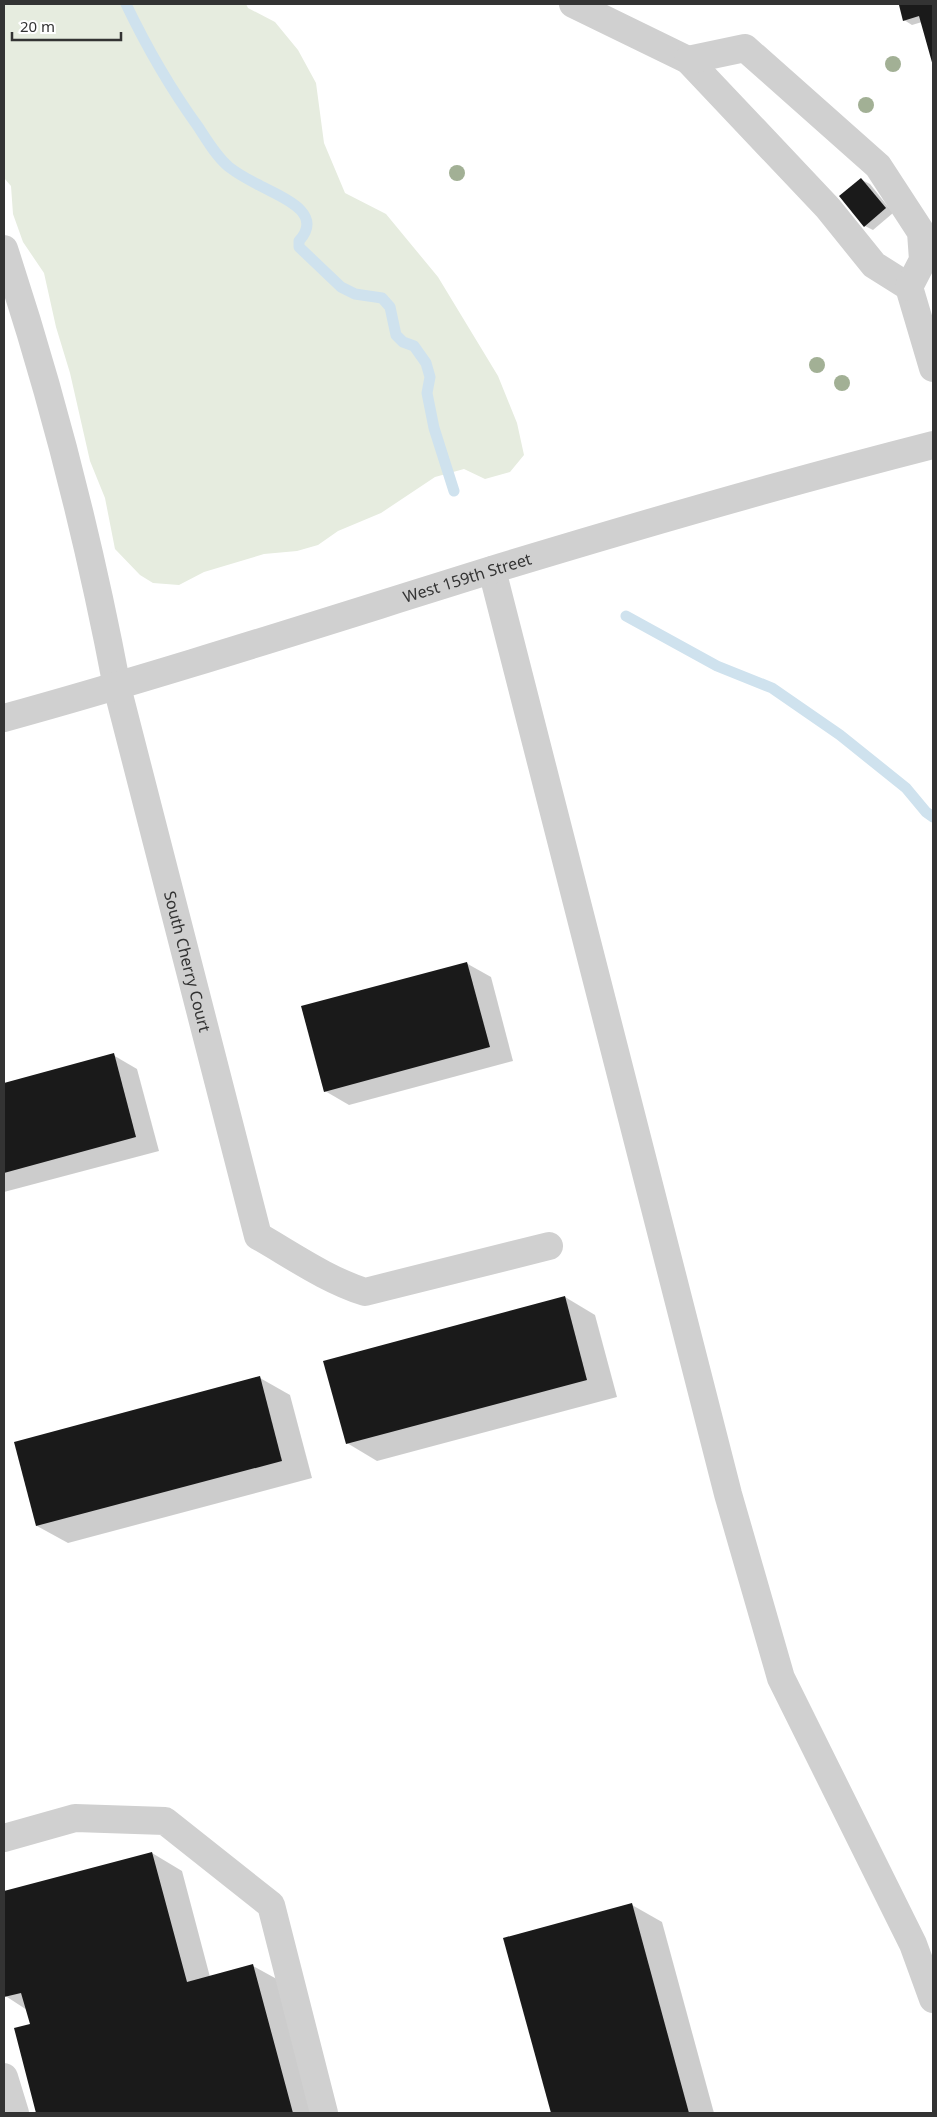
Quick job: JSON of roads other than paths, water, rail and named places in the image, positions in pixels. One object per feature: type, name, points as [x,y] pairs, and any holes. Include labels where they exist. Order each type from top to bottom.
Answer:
[{"type":"street","points":[[573,4],[688,60],[828,208],[874,265],[909,287],[933,368]]},
{"type":"street","points":[[688,60],[745,48],[878,166],[921,232],[923,260],[909,287]]},
{"type":"street","name":"South Cherry Court","points":[[4,248],[35,341],[104,614],[117,687],[258,1236],[337,1282],[365,1292],[549,1246]]},
{"type":"street","name":"West 159th Street","points":[[4,718],[117,687],[492,570],[819,474],[933,445]]},
{"type":"street","points":[[492,570],[724,1475],[781,1678],[923,1941],[933,1999]]},
{"type":"street","points":[[4,1838],[75,1818],[164,1821],[271,1906],[324,2113]]},
{"type":"street","points":[[4,2077],[14,2113]]},
{"type":"waterway","points":[[126,4],[178,98],[221,159],[236,172],[286,199],[303,213],[307,221],[306,230],[299,241],[299,247],[341,287],[355,294],[382,298],[390,307],[396,335],[403,342],[414,346],[426,363],[430,377],[427,393],[434,428],[454,491]]},
{"type":"waterway","points":[[626,616],[717,666],[772,688],[840,735],[906,788],[926,812],[933,817]]}]
